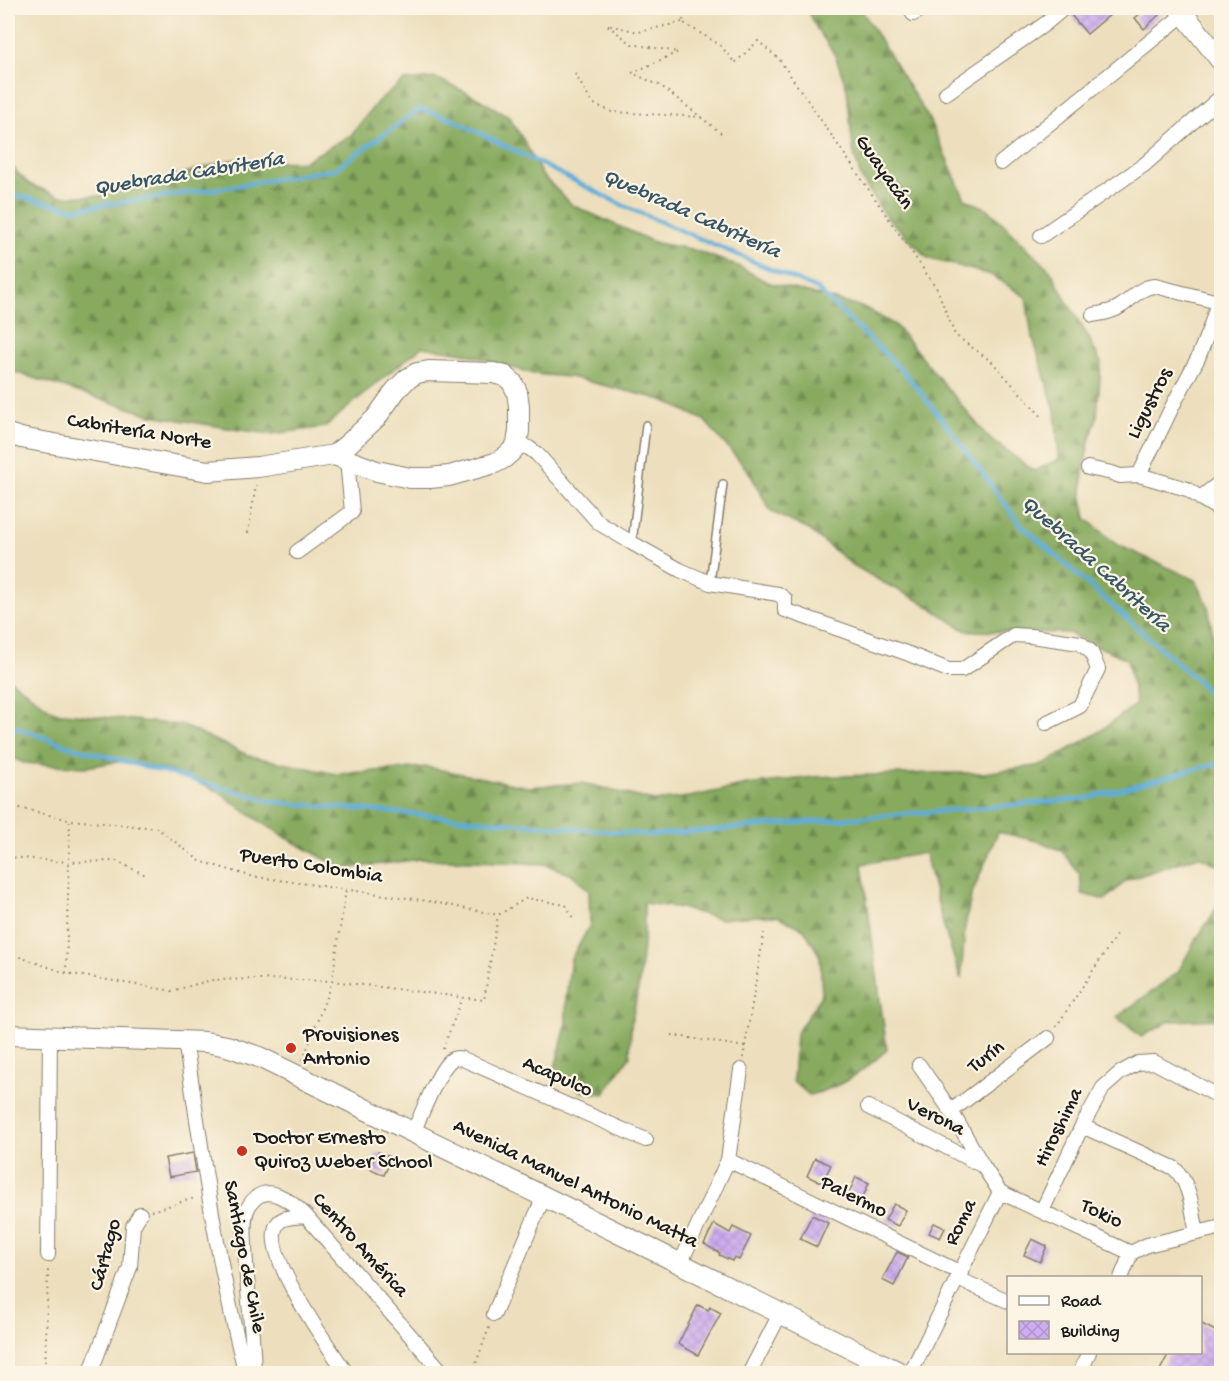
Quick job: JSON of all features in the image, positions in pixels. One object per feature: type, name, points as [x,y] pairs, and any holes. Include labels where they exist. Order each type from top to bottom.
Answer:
[{"type":"main road","points":[[1182,10],[1221,62]]},
{"type":"main road","points":[[341,457],[348,444],[376,418],[407,379],[417,373],[429,371],[493,373],[505,376],[512,382],[517,392],[519,431],[517,444]]},
{"type":"main road","name":"Cabritería Norte","points":[[8,434],[208,471],[341,457],[410,478],[449,476],[495,463],[504,458],[517,444]]},
{"type":"main road","name":"Avenida Manuel Antonio Matta","points":[[8,1035],[185,1040],[227,1046],[259,1056],[780,1314],[866,1366],[903,1374]]},
{"type":"street","points":[[946,93],[1046,24],[1064,8]]},
{"type":"street","points":[[1001,163],[1182,10]]},
{"type":"street","points":[[1041,236],[1144,165],[1221,96]]},
{"type":"street","name":"Ligustros","points":[[1088,468],[1120,476],[1139,475],[1198,358],[1220,300],[1148,286],[1140,290],[1123,306],[1111,312],[1093,315]]},
{"type":"street","points":[[517,444],[537,454],[599,523],[680,570],[710,583],[778,594],[785,599],[785,610],[948,670],[962,670],[1014,635],[1080,643],[1091,652],[1098,669],[1080,706],[1046,723]]},
{"type":"street","points":[[297,552],[352,512],[341,457]]},
{"type":"street","points":[[1139,475],[1187,489],[1221,511]]},
{"type":"street","points":[[1200,498],[1221,480]]},
{"type":"street","points":[[48,1255],[50,1036]]},
{"type":"street","name":"Turín","points":[[951,1112],[1048,1038]]},
{"type":"street","name":"Santiago de Chile","points":[[185,1040],[209,1194],[233,1322],[246,1374]]},
{"type":"street","name":"Acapulco","points":[[450,1060],[463,1059],[646,1140]]},
{"type":"street","points":[[413,1132],[440,1075],[450,1060]]},
{"type":"street","name":"Hiroshima","points":[[1042,1211],[1082,1126],[1103,1088],[1120,1073],[1138,1063],[1154,1062],[1221,1098]]},
{"type":"street","name":"Roma","points":[[910,1374],[1000,1192],[919,1065]]},
{"type":"street","points":[[680,1264],[728,1160],[741,1070]]},
{"type":"street","name":"Verona","points":[[868,1107],[982,1166]]},
{"type":"street","points":[[1082,1126],[1174,1168],[1181,1174],[1187,1185],[1197,1233]]},
{"type":"street","name":"Palermo","points":[[728,1160],[1007,1300]]},
{"type":"street","name":"Centro América","points":[[254,1374],[245,1221],[248,1207],[257,1197],[269,1192],[280,1195],[294,1204],[306,1216],[444,1374]]},
{"type":"street","name":"Tokio","points":[[1000,1192],[1131,1252],[1146,1245],[1221,1227]]},
{"type":"street","points":[[494,1314],[544,1196]]},
{"type":"street","name":"Cártago","points":[[90,1374],[130,1267],[133,1226],[140,1214]]},
{"type":"street","points":[[306,1216],[280,1221],[275,1229],[276,1248],[297,1298],[347,1374]]},
{"type":"street","points":[[1122,1276],[1131,1252]]},
{"type":"street","points":[[749,1374],[780,1314]]},
{"type":"street","points":[[1080,1374],[1089,1354]]},
{"type":"lane","points":[[632,543],[646,425]]},
{"type":"lane","points":[[710,583],[723,484]]},
{"type":"path","points":[[688,8],[682,22],[639,32],[607,25],[632,44],[678,52],[632,73],[661,86],[721,133]]},
{"type":"path","name":"Guayacán","points":[[682,22],[720,45],[735,63],[758,41],[778,58],[937,289],[955,335],[992,362],[1042,417]]},
{"type":"path","points":[[575,74],[591,103],[612,111],[701,117]]},
{"type":"path","points":[[248,533],[258,467]]},
{"type":"path","name":"Puerto Colombia","points":[[8,805],[70,820],[157,828],[200,861],[250,876],[428,901],[498,915]]},
{"type":"path","points":[[66,973],[70,820]]},
{"type":"path","points":[[8,857],[69,862],[116,861],[148,876]]},
{"type":"path","points":[[297,1076],[332,981],[346,889]]},
{"type":"path","points":[[8,953],[66,973],[172,991],[211,980],[332,981],[484,1000],[498,915],[527,898],[566,905],[573,918]]},
{"type":"path","points":[[741,1070],[764,933]]},
{"type":"path","points":[[1048,1038],[1117,934]]},
{"type":"path","points":[[450,1060],[442,1051],[462,998]]},
{"type":"path","points":[[672,1035],[745,1047]]},
{"type":"path","name":"Cártago","points":[[140,1214],[209,1194]]},
{"type":"path","points":[[45,1374],[48,1255]]},
{"type":"path","points":[[472,1374],[494,1314]]},
{"type":"green space","points":[[806,8],[864,8],[862,11],[928,117],[965,199],[988,209],[1051,271],[1088,336],[1101,363],[1097,417],[1089,442],[1083,474],[1082,497],[1086,518],[1116,544],[1196,580],[1208,606],[1216,653],[1221,660],[1221,869],[1220,866],[1199,856],[1127,880],[1105,900],[1082,894],[1080,875],[1062,851],[1041,842],[998,832],[971,896],[965,927],[961,979],[944,928],[925,853],[862,864],[887,1050],[851,1078],[809,1095],[793,1081],[796,1034],[822,994],[820,956],[804,929],[777,916],[720,919],[681,908],[644,903],[644,935],[639,984],[631,1026],[630,1056],[604,1094],[582,1092],[555,1068],[566,1025],[566,997],[571,959],[590,925],[589,891],[573,875],[544,864],[421,859],[343,869],[253,817],[217,791],[170,771],[123,761],[85,767],[24,763],[8,756],[8,678],[54,712],[181,725],[250,756],[336,774],[427,767],[528,787],[583,783],[654,801],[689,797],[747,785],[814,777],[983,773],[1042,765],[1096,734],[1136,704],[1127,659],[1068,633],[966,631],[922,602],[851,564],[809,530],[771,512],[749,472],[704,420],[663,400],[570,377],[533,374],[464,353],[422,347],[325,427],[272,434],[151,415],[8,370],[8,163],[29,184],[59,196],[102,196],[231,160],[303,162],[351,135],[378,101],[404,81],[436,78],[474,96],[508,116],[542,175],[572,205],[656,243],[691,249],[738,266],[767,282],[865,308],[895,325],[987,436],[1034,471],[1059,459],[1055,411],[1031,331],[1026,297],[991,275],[928,258],[884,214],[861,178],[853,150],[847,89],[835,55]]},
{"type":"green space","points":[[1221,901],[1221,1019],[1170,1021],[1141,1037],[1117,1017],[1178,972]]},
{"type":"building","points":[[1080,8],[1118,8],[1087,34],[1071,15]]},
{"type":"building","points":[[1147,8],[1156,8],[1161,13],[1144,29],[1135,18]]},
{"type":"building","points":[[378,1152],[392,1158],[384,1175],[369,1168]]},
{"type":"building","points":[[193,1153],[196,1172],[169,1177],[165,1158]]},
{"type":"building","points":[[815,1158],[831,1165],[822,1183],[807,1176]]},
{"type":"building","points":[[856,1177],[869,1183],[860,1204],[847,1198]]},
{"type":"building","points":[[894,1204],[906,1210],[898,1226],[885,1220]]},
{"type":"building","points":[[812,1215],[828,1223],[817,1247],[800,1239]]},
{"type":"building","points":[[934,1223],[945,1228],[940,1238],[929,1233]]},
{"type":"building","points":[[714,1224],[730,1233],[733,1227],[751,1236],[739,1260],[734,1257],[732,1261],[704,1244]]},
{"type":"building","points":[[1032,1239],[1047,1246],[1040,1262],[1024,1255]]},
{"type":"building","points":[[897,1252],[908,1257],[894,1286],[882,1280]]},
{"type":"building","points":[[698,1305],[708,1310],[710,1307],[721,1313],[698,1355],[678,1344]]},
{"type":"building","points":[[1202,1324],[1221,1334],[1221,1374],[1158,1374],[1168,1354],[1202,1354]]},
{"type":"waterway","name":"Quebrada Cabritería","points":[[8,188],[18,196],[75,209],[216,189],[335,169],[420,109],[452,119],[626,207],[817,289],[904,372],[953,433],[1019,523],[1200,683],[1222,708]]},
{"type":"waterway","points":[[8,725],[72,747],[275,802],[652,835],[1084,799],[1222,762]]},
{"type":"place","name":"Provisiones Antonio","points":[[291,1048]]},
{"type":"place","name":"Doctor Ernesto Quiroz Weber School","points":[[242,1151]]}]
